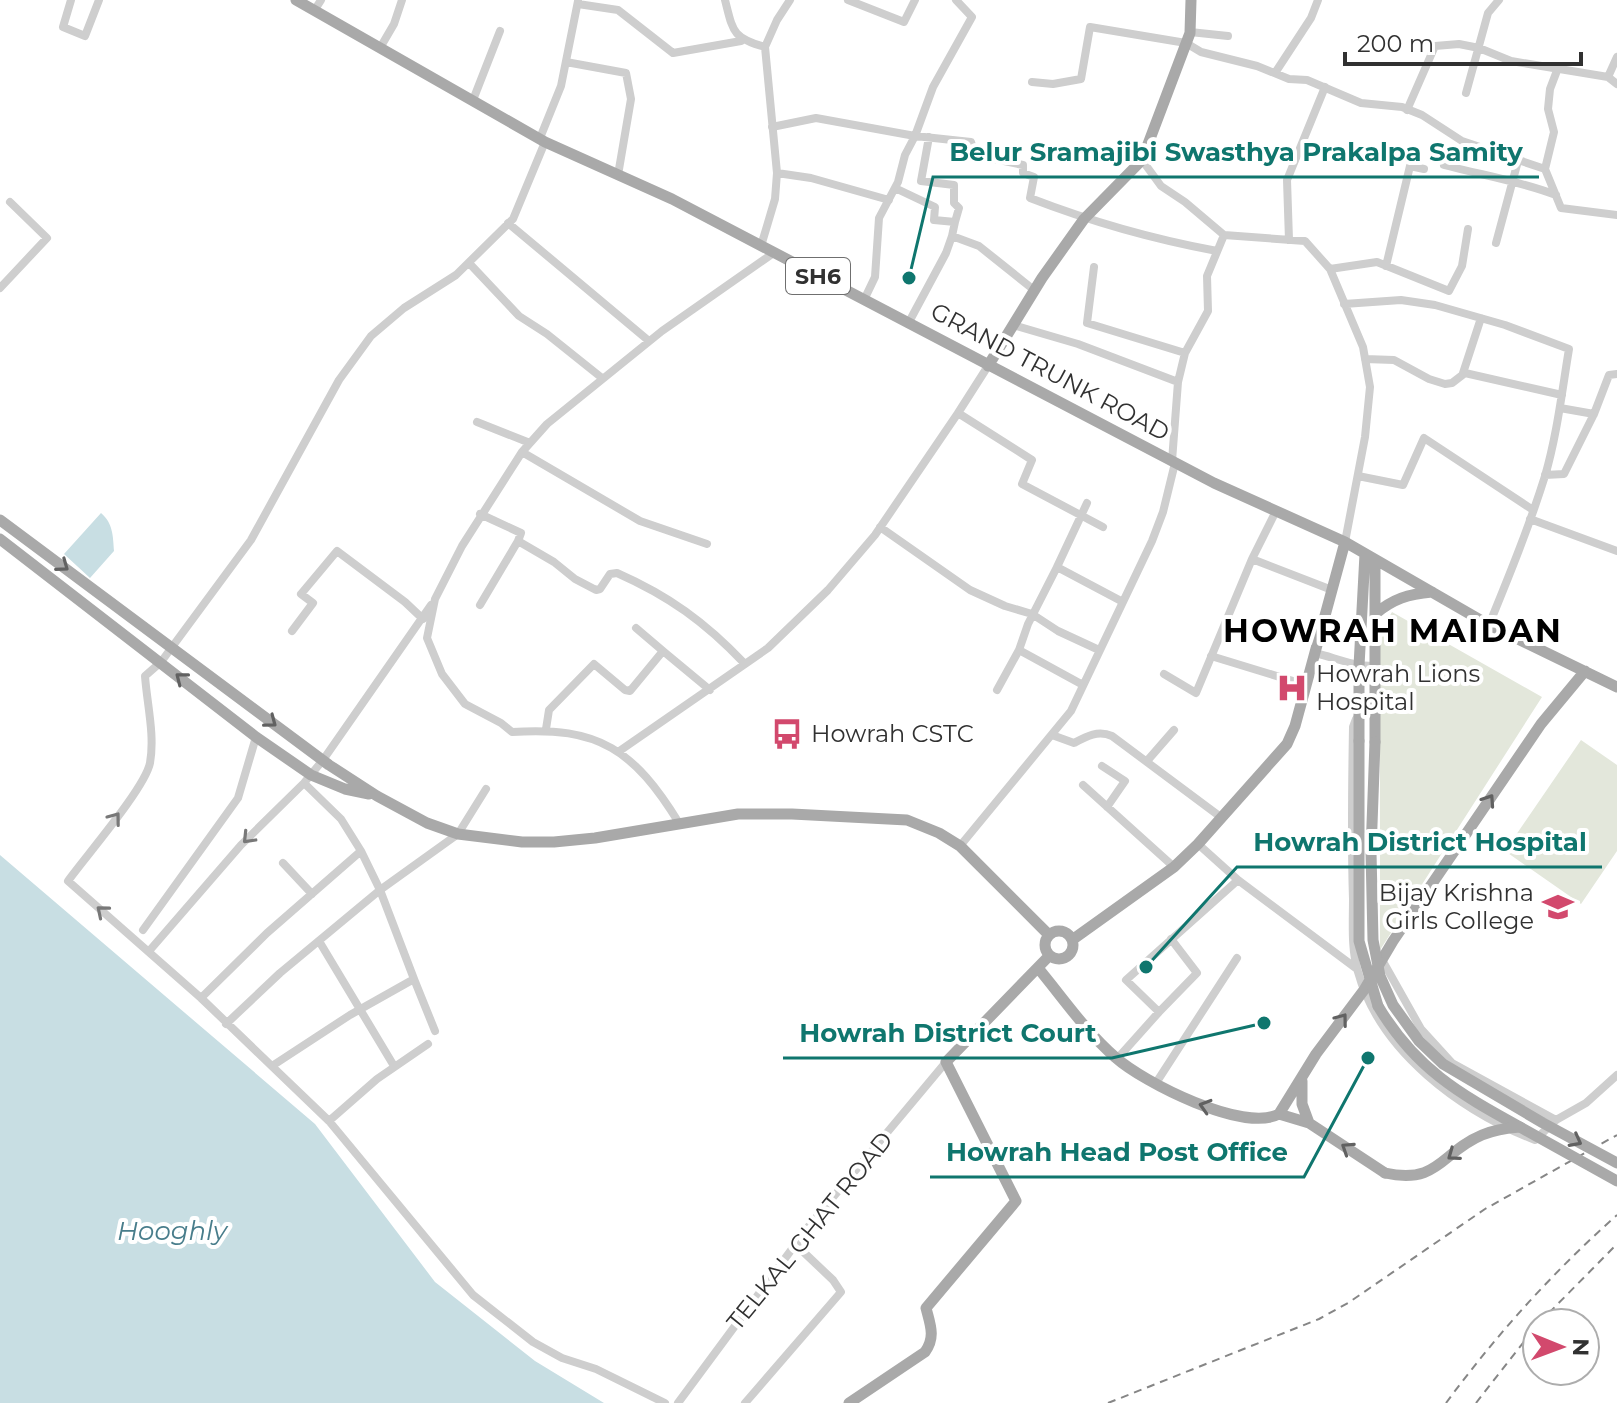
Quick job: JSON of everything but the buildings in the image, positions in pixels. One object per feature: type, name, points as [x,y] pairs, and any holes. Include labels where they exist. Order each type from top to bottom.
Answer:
[{"type":"main road","name":"GRAND TRUNK ROAD","points":[[296,0],[543,140],[672,199],[1174,462],[1345,542],[1489,625],[1617,687]]},
{"type":"main road","points":[[988,366],[1034,290],[1084,219],[1142,160],[1188,37],[1191,0]]},
{"type":"main road","points":[[0,520],[323,760],[377,796],[427,823],[458,834],[522,842],[554,842],[738,814],[892,818],[925,826],[960,846],[1048,934]]},
{"type":"main road","points":[[0,539],[307,779],[377,796]]},
{"type":"main road","points":[[1072,940],[1174,867],[1287,744],[1295,726],[1345,542]]},
{"type":"main road","points":[[1370,557],[1375,614],[1371,852],[1373,940],[1380,976],[1393,1005],[1419,1041],[1443,1064],[1617,1163]]},
{"type":"main road","points":[[1370,557],[1359,666],[1359,941],[1378,1006],[1397,1037],[1446,1085],[1617,1181]]},
{"type":"main road","points":[[1375,614],[1407,594],[1432,592]]},
{"type":"main road","points":[[1038,968],[1117,1059],[1186,1100],[1245,1118],[1270,1119],[1279,1114],[1302,1081],[1316,1054],[1364,990],[1541,724],[1585,671]]},
{"type":"main road","points":[[1048,934],[1062,930],[1072,940],[1073,949],[1067,957],[1058,959],[1049,956]]},
{"type":"main road","points":[[1048,934],[1044,943],[1049,956]]},
{"type":"main road","points":[[849,1403],[925,1352],[931,1344],[933,1332],[926,1308],[1016,1201],[955,1054],[1049,956]]},
{"type":"main road","points":[[1302,1081],[1302,1104],[1309,1123]]},
{"type":"main road","points":[[1279,1114],[1309,1123],[1385,1173],[1401,1177],[1422,1176],[1480,1136],[1520,1127]]},
{"type":"street","points":[[71,0],[63,27],[85,36],[99,0]]},
{"type":"street","points":[[314,11],[321,0]]},
{"type":"street","points":[[380,48],[394,24],[402,0]]},
{"type":"street","points":[[725,0],[732,28],[741,41]]},
{"type":"street","points":[[761,246],[775,199],[777,173],[765,47],[790,0]]},
{"type":"street","points":[[848,0],[904,22],[915,0]]},
{"type":"street","points":[[864,300],[875,277],[879,218],[895,188],[933,87],[972,17],[956,0]]},
{"type":"street","points":[[1275,73],[1311,18],[1318,0]]},
{"type":"street","points":[[1466,93],[1488,13],[1499,0]]},
{"type":"street","points":[[665,1403],[533,1342],[473,1295],[329,1121],[150,950],[68,881],[126,805],[149,766],[152,738],[145,676],[161,662],[251,540],[339,380],[371,336],[404,308],[456,275],[513,219],[561,86],[578,2],[618,10],[673,53],[741,41],[765,47]]},
{"type":"street","points":[[1032,82],[1053,84],[1081,79],[1090,27],[1188,37],[1228,36]]},
{"type":"street","points":[[473,100],[500,31]]},
{"type":"street","points":[[1188,37],[1201,52],[1325,87],[1361,103],[1394,106],[1422,115],[1462,141],[1545,169]]},
{"type":"street","points":[[1407,110],[1435,46],[1459,44],[1479,48],[1511,61],[1608,77],[1617,84]]},
{"type":"street","points":[[1608,77],[1617,57]]},
{"type":"street","points":[[566,62],[626,73],[631,99],[618,175]]},
{"type":"street","points":[[1558,68],[1550,89],[1548,109],[1554,132],[1545,169],[1561,208],[1617,215]]},
{"type":"street","points":[[1289,240],[1287,180],[1325,87]]},
{"type":"street","points":[[772,127],[816,118],[915,136],[971,142],[975,155],[1023,165],[1023,173],[1034,177],[1030,198],[1084,219],[1161,241],[1217,251]]},
{"type":"street","points":[[909,322],[946,253],[959,208],[954,203],[954,185],[921,181],[929,137]]},
{"type":"street","points":[[1142,160],[1161,186],[1224,235],[1305,241],[1330,269],[1363,347],[1370,387],[1365,437],[1345,542]]},
{"type":"street","points":[[1496,243],[1518,161]]},
{"type":"street","points":[[1444,165],[1533,186],[1556,195]]},
{"type":"street","points":[[1386,266],[1410,166],[1424,169]]},
{"type":"street","points":[[777,173],[811,178],[889,200]]},
{"type":"street","points":[[895,188],[935,207],[934,220],[955,222]]},
{"type":"street","points":[[0,288],[47,238],[10,202]]},
{"type":"street","points":[[508,223],[649,341]]},
{"type":"street","points":[[1330,269],[1377,262],[1449,291],[1462,266],[1468,229]]},
{"type":"street","points":[[960,846],[1071,711],[1163,512],[1174,462],[1178,382],[1185,353],[1208,311],[1207,276],[1224,235]]},
{"type":"street","points":[[952,236],[979,246],[1034,290]]},
{"type":"street","points":[[150,950],[241,845],[307,779],[342,736],[367,693],[423,619],[480,514],[522,452],[547,424],[649,341],[775,252]]},
{"type":"street","points":[[469,263],[519,316],[602,378]]},
{"type":"street","points":[[1094,267],[1087,323],[1185,353]]},
{"type":"street","points":[[1344,304],[1401,300],[1435,305],[1569,349],[1545,475],[1489,625]]},
{"type":"street","points":[[1365,359],[1394,360],[1429,379],[1453,383],[1463,373],[1481,318]]},
{"type":"street","points":[[1013,325],[1078,344],[1178,382]]},
{"type":"street","points":[[618,752],[768,648],[828,590],[880,527],[988,366]]},
{"type":"street","points":[[1463,373],[1562,395]]},
{"type":"street","points":[[1545,475],[1564,474],[1594,414],[1609,375],[1617,374]]},
{"type":"street","points":[[1560,408],[1594,414]]},
{"type":"street","points":[[958,413],[1032,460],[1022,484],[1103,527]]},
{"type":"street","points":[[477,422],[530,443]]},
{"type":"street","points":[[1358,476],[1403,485],[1424,438],[1532,514],[1617,551]]},
{"type":"street","points":[[522,452],[640,521],[707,544]]},
{"type":"street","points":[[997,690],[1019,650],[1032,614],[1087,503]]},
{"type":"street","points":[[1164,674],[1196,693],[1252,559],[1276,511]]},
{"type":"street","points":[[480,514],[521,533],[480,605]]},
{"type":"street","points":[[880,527],[970,590],[1032,614],[1058,631],[1099,650]]},
{"type":"street","points":[[518,541],[596,590],[612,573],[617,573],[664,594],[744,663]]},
{"type":"street","points":[[292,631],[313,603],[301,594],[337,551],[423,619]]},
{"type":"street","points":[[1252,559],[1332,590]]},
{"type":"street","points":[[1057,567],[1123,602]]},
{"type":"street","points":[[435,599],[427,638],[442,674],[465,704],[512,732],[546,729],[571,732],[603,742],[658,789],[679,823]]},
{"type":"street","points":[[636,628],[710,690]]},
{"type":"street","points":[[1019,650],[1083,685]]},
{"type":"street","points":[[546,729],[549,710],[594,664],[630,691],[663,651]]},
{"type":"street","points":[[1315,653],[1343,660],[1349,665],[1374,666]]},
{"type":"street","points":[[1211,656],[1306,685]]},
{"type":"street","points":[[1359,712],[1353,727],[1353,904],[1357,969],[1364,990],[1386,1030],[1430,1078],[1469,1107],[1535,1140],[1556,1120],[1586,1103],[1617,1075]]},
{"type":"street","points":[[1147,761],[1174,730]]},
{"type":"street","points":[[1052,735],[1074,743],[1103,732],[1120,740],[1222,818]]},
{"type":"street","points":[[143,930],[238,798],[256,737]]},
{"type":"street","points":[[1102,766],[1125,781],[1107,807]]},
{"type":"street","points":[[307,779],[341,819],[361,851],[380,890],[435,1031]]},
{"type":"street","points":[[1083,785],[1174,867]]},
{"type":"street","points":[[226,1024],[280,973],[380,890],[458,834],[486,789]]},
{"type":"street","points":[[1198,844],[1238,880],[1357,969]]},
{"type":"street","points":[[201,998],[235,962],[361,851]]},
{"type":"street","points":[[283,863],[312,894]]},
{"type":"street","points":[[1159,1012],[1126,980],[1238,880]]},
{"type":"street","points":[[1117,1059],[1197,973],[1171,939]]},
{"type":"street","points":[[319,941],[394,1066]]},
{"type":"street","points":[[1156,1083],[1237,958]]},
{"type":"street","points":[[1357,969],[1383,958],[1421,1029],[1452,1063],[1556,1120]]},
{"type":"street","points":[[272,1066],[414,979]]},
{"type":"street","points":[[329,1121],[394,1066],[428,1044]]},
{"type":"street","name":"TELKAL GHAT ROAD","points":[[678,1403],[795,1244],[955,1054]]},
{"type":"street","points":[[745,1403],[841,1292],[840,1287],[795,1244]]},
{"type":"shaded area","points":[[1392,612],[1542,697],[1380,950],[1380,632]]},
{"type":"shaded area","points":[[1581,740],[1617,765],[1617,851],[1581,904],[1505,851]]},
{"type":"water","points":[[101,513],[110,525],[114,551],[90,578],[64,554]]},
{"type":"water","name":"Hooghly","points":[[0,855],[315,1124],[435,1282],[535,1361],[604,1403],[0,1403]]},
{"type":"railway","points":[[1108,1403],[1319,1319],[1348,1303],[1485,1209],[1617,1135]]},
{"type":"railway","points":[[1446,1403],[1527,1304],[1617,1215]]},
{"type":"railway","points":[[1555,1307],[1617,1244]]},
{"type":"railway","points":[[1476,1403],[1521,1345]]},
{"type":"place","name":"Belur Sramajibi Swasthya Prakalpa Samity","points":[[909,278]]},
{"type":"place","name":"Howrah Lions Hospital","points":[[1292,688]]},
{"type":"place","name":"Howrah CSTC","points":[[787,734]]},
{"type":"place","name":"Bijay Krishna Girls College","points":[[1558,907]]},
{"type":"place","name":"Howrah District Hospital","points":[[1146,967]]},
{"type":"place","name":"Howrah District Court","points":[[1264,1023]]},
{"type":"place","name":"Howrah Head Post Office","points":[[1368,1058]]},
{"type":"district","name":"HOWRAH MAIDAN","points":[[1393,631]]}]
